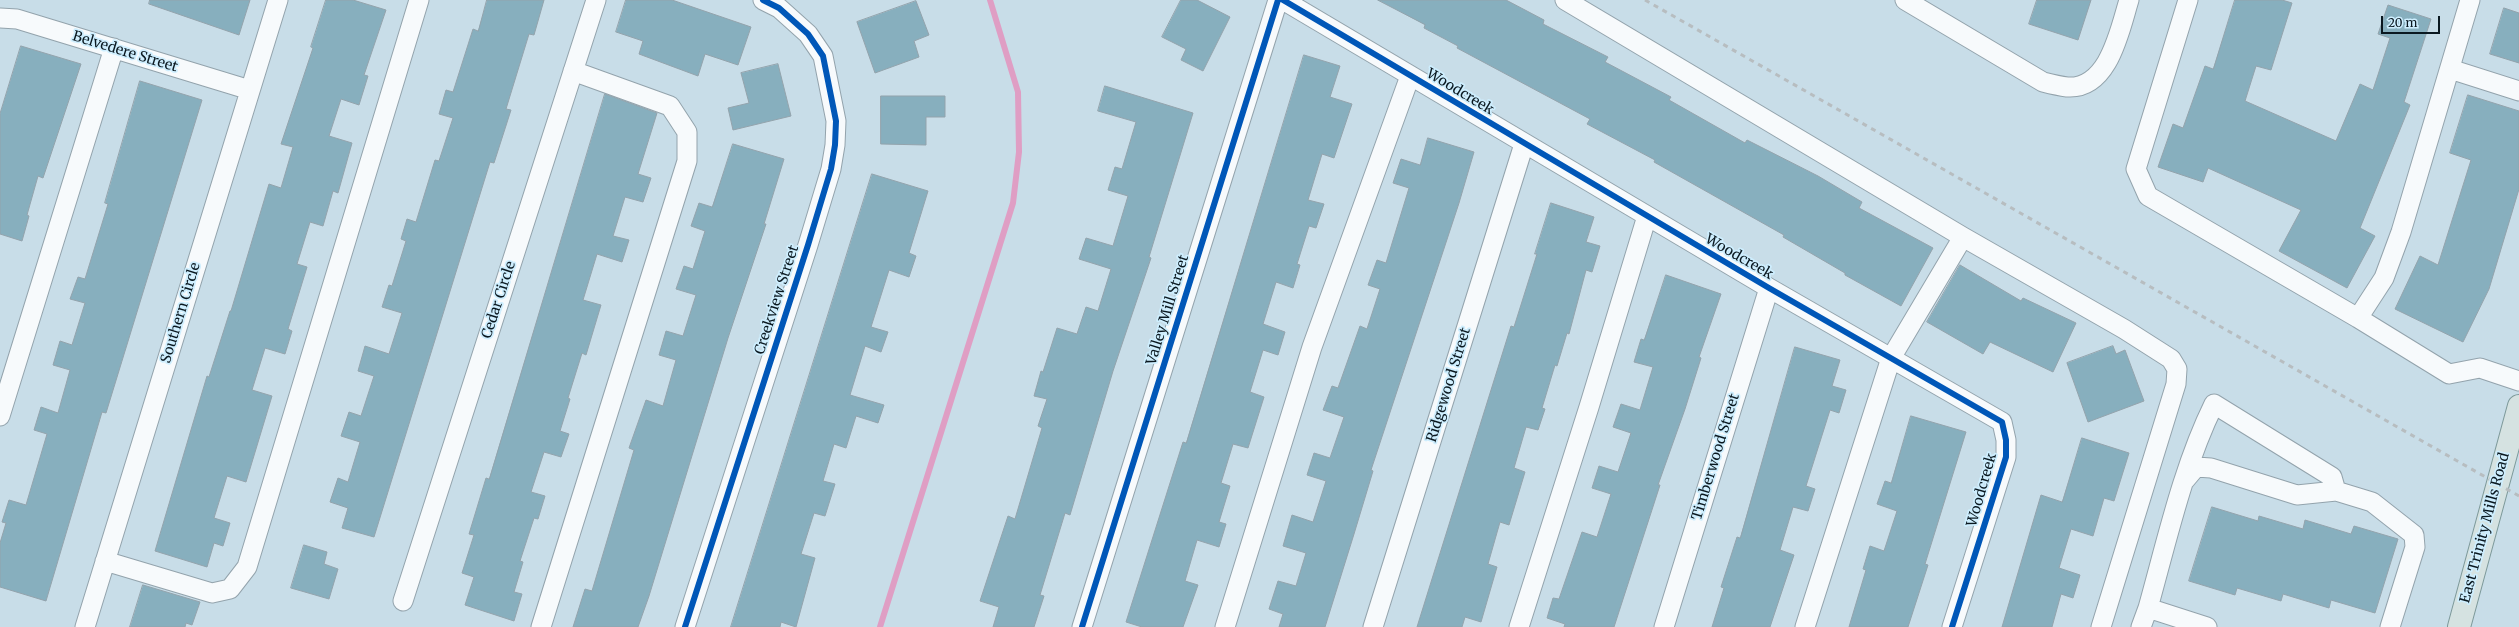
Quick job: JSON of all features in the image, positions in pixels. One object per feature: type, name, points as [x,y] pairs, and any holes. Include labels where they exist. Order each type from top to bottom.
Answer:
[{"type":"main road","name":"East Trinity Mills Road","points":[[2459,627],[2519,406]]},
{"type":"street","name":"Southern Circle","points":[[85,627],[278,0]]},
{"type":"street","points":[[105,560],[212,593],[230,589],[247,567],[419,0]]},
{"type":"street","name":"Cedar Circle","points":[[403,601],[596,0]]},
{"type":"street","name":"Creekview Street","points":[[685,627],[808,245],[831,169],[834,145],[836,121],[823,56],[808,34],[778,8],[763,0]]},
{"type":"street","points":[[1565,0],[1963,237],[2124,329],[2171,359],[2177,369],[2169,411],[2142,490],[2101,627]]},
{"type":"street","points":[[1905,0],[2043,82],[2069,87],[2092,80],[2110,59],[2129,0]]},
{"type":"street","points":[[2188,0],[2136,168],[2148,196],[2358,318],[2449,374],[2480,368],[2519,381]]},
{"type":"street","points":[[2358,318],[2384,278],[2401,232],[2470,0]]},
{"type":"street","name":"Woodcreek","points":[[1286,1],[1524,144],[1769,288],[2002,422],[2006,440],[2006,457],[1952,627]]},
{"type":"street","name":"Valley Mill Street","points":[[1082,627],[1286,1]]},
{"type":"street","name":"Belvedere Street","points":[[0,18],[17,19],[250,90]]},
{"type":"street","points":[[0,416],[114,48]]},
{"type":"street","points":[[2450,69],[2519,91]]},
{"type":"street","points":[[542,627],[687,161],[687,132],[670,106],[573,72]]},
{"type":"street","points":[[1225,627],[1312,347],[1410,76]]},
{"type":"street","name":"Ridgewood Street","points":[[1373,627],[1524,144]]},
{"type":"street","points":[[1519,627],[1590,407],[1647,216]]},
{"type":"street","points":[[1805,627],[1890,358],[1963,237]]},
{"type":"street","name":"Timberwood Street","points":[[1664,627],[1769,288]]},
{"type":"street","points":[[2141,627],[2148,608],[2185,480],[2206,420],[2214,404],[2332,477],[2336,491]]},
{"type":"street","points":[[2185,480],[2196,467],[2211,468],[2297,495],[2336,491],[2372,502],[2414,535],[2415,547],[2390,627]]},
{"type":"street","points":[[2148,608],[2207,627]]},
{"type":"building","points":[[150,0],[250,0],[239,35],[149,4]]},
{"type":"building","points":[[326,0],[353,0],[386,10],[364,75],[368,76],[359,105],[341,99],[329,136],[352,143],[338,193],[333,191],[323,226],[310,222],[297,264],[307,267],[288,329],[292,331],[285,354],[265,348],[252,390],[272,396],[246,482],[227,476],[214,518],[230,523],[223,546],[214,543],[207,567],[155,551],[207,376],[209,377],[231,311],[269,184],[281,188],[293,147],[281,144],[313,48],[311,47]]},
{"type":"building","points":[[487,0],[544,0],[534,35],[529,34],[506,109],[511,110],[494,163],[490,162],[374,537],[342,528],[348,508],[330,502],[338,478],[348,482],[360,442],[341,436],[349,412],[361,416],[374,376],[358,371],[365,346],[389,354],[402,313],[382,307],[389,285],[392,286],[406,241],[401,239],[407,219],[416,222],[435,160],[439,161],[453,118],[439,114],[446,90],[453,92],[473,29],[478,31]]},
{"type":"building","points":[[626,0],[672,0],[751,27],[738,65],[705,54],[698,76],[639,54],[643,41],[616,32]]},
{"type":"building","points":[[1181,0],[1197,0],[1230,17],[1203,71],[1181,60],[1186,49],[1162,37]]},
{"type":"building","points":[[1378,0],[1506,0],[1544,20],[1543,24],[1608,57],[1605,62],[1671,97],[1669,100],[1745,143],[1747,140],[1818,176],[1862,202],[1859,208],[1933,248],[1901,306],[1845,275],[1845,273],[1783,237],[1784,235],[1654,162],[1655,160],[1587,124],[1590,119],[1457,48],[1458,46],[1424,28],[1425,25]]},
{"type":"building","points":[[2037,0],[2091,0],[2078,40],[2029,24]]},
{"type":"building","points":[[2235,0],[2282,0],[2292,3],[2271,70],[2256,66],[2245,101],[2336,141],[2360,84],[2373,90],[2390,38],[2378,34],[2388,5],[2431,19],[2404,102],[2410,105],[2360,228],[2375,236],[2347,288],[2279,251],[2301,210],[2208,168],[2203,182],[2158,167],[2173,124],[2183,128],[2205,66],[2213,69]]},
{"type":"building","points":[[916,1],[929,35],[914,41],[919,57],[875,73],[857,22]]},
{"type":"building","points":[[2504,8],[2519,13],[2519,63],[2490,54]]},
{"type":"building","points":[[21,46],[81,64],[43,178],[38,176],[27,215],[29,216],[22,241],[0,234],[0,114]]},
{"type":"building","points":[[1304,55],[1340,66],[1330,97],[1352,104],[1334,158],[1322,154],[1308,200],[1324,204],[1316,228],[1309,226],[1297,264],[1300,265],[1293,288],[1276,282],[1263,324],[1285,332],[1278,355],[1263,350],[1250,392],[1264,397],[1248,448],[1233,444],[1221,483],[1230,486],[1219,522],[1226,524],[1219,547],[1197,540],[1185,581],[1198,585],[1183,627],[1142,627],[1126,622],[1183,442],[1186,443]]},
{"type":"building","points":[[778,64],[791,116],[733,130],[728,108],[749,103],[741,73]]},
{"type":"building","points":[[140,81],[202,100],[106,413],[102,412],[46,601],[0,587],[0,543],[6,523],[2,522],[9,500],[26,505],[47,434],[34,430],[41,407],[58,413],[70,370],[53,365],[60,341],[72,345],[85,303],[70,299],[78,277],[85,279],[108,204],[105,203]]},
{"type":"building","points":[[1105,86],[1193,113],[1149,257],[1151,258],[1113,371],[1070,515],[1065,513],[1040,595],[1044,596],[1034,627],[993,627],[999,607],[980,601],[1008,516],[1015,519],[1042,428],[1038,426],[1047,399],[1034,396],[1041,371],[1043,372],[1057,328],[1077,334],[1086,307],[1098,311],[1111,269],[1079,259],[1086,238],[1113,246],[1128,196],[1108,190],[1115,167],[1122,169],[1136,122],[1098,111]]},
{"type":"building","points":[[605,94],[657,113],[638,174],[651,178],[643,202],[625,197],[613,236],[629,240],[622,262],[597,254],[583,300],[601,305],[586,355],[582,353],[568,398],[570,399],[560,431],[569,434],[561,457],[544,452],[531,492],[545,496],[538,519],[534,518],[520,561],[523,562],[514,592],[522,594],[514,621],[465,605],[474,577],[462,573],[474,535],[469,534],[486,478],[489,479]]},
{"type":"building","points":[[2468,95],[2519,111],[2519,189],[2489,289],[2463,342],[2395,309],[2420,256],[2438,265],[2471,160],[2450,153]]},
{"type":"building","points":[[881,96],[945,96],[945,117],[926,117],[926,145],[881,144]]},
{"type":"building","points":[[1428,138],[1474,152],[1459,203],[1371,470],[1373,471],[1325,627],[1279,627],[1283,614],[1269,609],[1278,581],[1296,586],[1306,553],[1283,546],[1292,515],[1313,522],[1326,481],[1307,475],[1314,453],[1330,458],[1344,417],[1323,410],[1332,386],[1338,388],[1360,326],[1367,329],[1380,289],[1368,285],[1377,260],[1386,263],[1409,188],[1393,183],[1401,159],[1420,165]]},
{"type":"building","points":[[733,144],[784,159],[764,224],[766,224],[728,338],[649,596],[638,627],[573,627],[585,589],[592,591],[634,450],[629,448],[646,400],[663,406],[676,360],[659,355],[666,331],[683,336],[696,295],[676,289],[684,266],[693,269],[705,231],[691,226],[699,203],[712,207]]},
{"type":"building","points":[[872,174],[928,191],[909,253],[916,256],[909,277],[889,270],[871,327],[888,332],[881,352],[865,346],[850,395],[884,405],[878,423],[856,416],[846,448],[834,444],[823,481],[835,484],[825,516],[814,513],[801,554],[815,558],[796,627],[781,622],[780,627],[731,627]]},
{"type":"building","points":[[1551,203],[1594,217],[1586,242],[1600,246],[1592,272],[1586,270],[1569,334],[1567,333],[1557,366],[1555,365],[1542,408],[1545,409],[1538,430],[1526,427],[1514,468],[1525,472],[1509,525],[1500,522],[1488,564],[1497,567],[1481,622],[1465,617],[1462,627],[1417,627],[1511,326],[1514,327]]},
{"type":"building","points":[[1960,265],[2021,301],[2023,298],[2076,323],[2053,372],[1990,342],[1983,354],[1927,322]]},
{"type":"building","points":[[1666,275],[1721,294],[1699,357],[1701,358],[1685,409],[1658,485],[1660,485],[1614,627],[1564,627],[1565,624],[1547,618],[1553,598],[1559,599],[1582,532],[1597,537],[1611,494],[1592,488],[1599,466],[1618,472],[1631,433],[1613,427],[1621,404],[1640,410],[1653,367],[1634,362],[1641,339],[1644,340]]},
{"type":"building","points":[[2113,346],[2116,354],[2125,350],[2144,401],[2088,422],[2067,363]]},
{"type":"building","points":[[1795,347],[1840,360],[1832,386],[1846,390],[1839,413],[1830,410],[1806,486],[1815,489],[1808,511],[1793,507],[1780,550],[1794,555],[1770,627],[1712,627],[1724,588],[1721,587],[1737,537],[1740,538]]},
{"type":"building","points":[[1911,416],[1966,432],[1925,564],[1928,565],[1908,627],[1849,627],[1866,570],[1863,569],[1870,546],[1884,551],[1897,511],[1877,504],[1885,481],[1891,483]]},
{"type":"building","points":[[2082,438],[2129,453],[2114,501],[2104,498],[2093,536],[2071,529],[2059,568],[2080,575],[2073,598],[2061,594],[2052,627],[2002,627],[2041,495],[2062,502]]},
{"type":"building","points":[[2212,507],[2258,521],[2259,516],[2303,529],[2305,520],[2351,534],[2354,526],[2398,539],[2375,613],[2331,600],[2329,608],[2283,594],[2281,601],[2237,588],[2235,595],[2189,581]]},
{"type":"building","points":[[304,545],[327,552],[324,564],[338,569],[329,599],[291,588]]},
{"type":"building","points":[[143,585],[200,602],[192,625],[186,623],[185,627],[130,627]]},
{"type":"waterway","points":[[880,627],[1013,203],[1019,152],[1018,92],[990,0]]},
{"type":"railway","points":[[1645,0],[2519,496]]},
{"type":"cycle path","points":[[685,627],[808,245],[831,169],[835,145],[836,121],[823,56],[808,34],[779,8],[763,0]]},
{"type":"cycle path","points":[[1082,627],[1278,0]]},
{"type":"cycle path","points":[[1283,0],[1769,288],[2002,422],[2006,440],[2006,457],[1952,627]]}]
